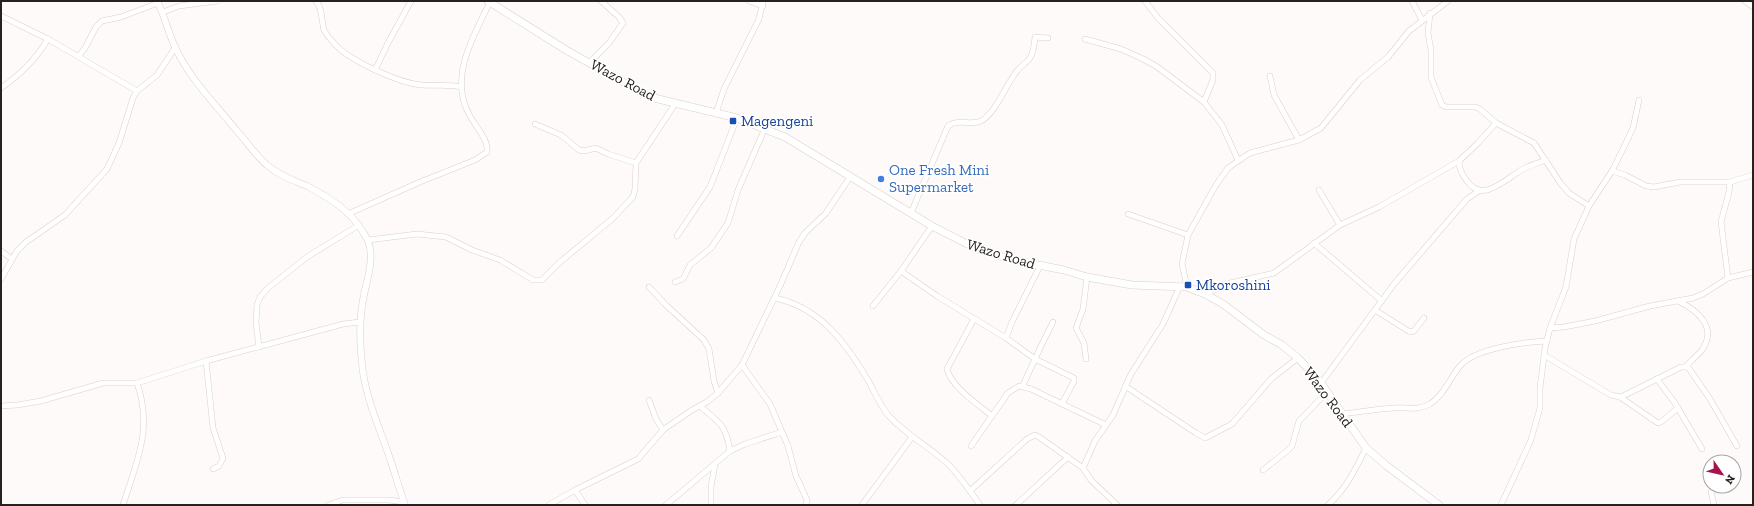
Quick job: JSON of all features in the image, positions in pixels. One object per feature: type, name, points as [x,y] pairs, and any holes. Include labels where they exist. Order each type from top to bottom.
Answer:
[{"type":"main road","name":"Wazo Road","points":[[492,2],[589,63],[650,97],[737,118],[785,137],[932,226],[977,249],[1013,260],[1064,270],[1087,277],[1132,285],[1183,287],[1205,294],[1223,304],[1264,335],[1282,345],[1298,358],[1321,383],[1366,448],[1387,466],[1439,505]]},
{"type":"street","points":[[163,12],[179,6],[205,1],[216,1]]},
{"type":"street","points":[[316,1],[321,9],[325,31],[336,46],[346,55],[376,70],[411,83],[462,87]]},
{"type":"street","points":[[376,70],[388,43],[411,1]]},
{"type":"street","points":[[589,63],[609,43],[622,23],[619,17],[601,1]]},
{"type":"street","points":[[716,113],[724,89],[752,36],[763,3],[749,1]]},
{"type":"street","points":[[1145,1],[1158,18],[1213,73],[1213,80],[1204,102]]},
{"type":"street","points":[[1412,1],[1422,20]]},
{"type":"street","points":[[1083,468],[1095,442],[1120,402],[1131,374],[1163,324],[1183,287],[1182,264],[1188,235],[1216,185],[1228,168],[1250,153],[1300,140],[1321,128],[1360,80],[1388,57],[1409,31],[1430,13],[1448,1]]},
{"type":"street","points":[[1745,1],[1753,7]]},
{"type":"street","points":[[79,56],[96,27],[102,21],[121,17],[158,2],[163,12],[175,48],[196,81],[266,164],[287,177],[308,186],[350,213],[368,240],[370,266],[360,322],[362,365],[365,389],[405,503],[389,500],[343,500],[328,505]]},
{"type":"street","points":[[350,213],[485,155],[488,148],[469,115],[462,87],[466,56],[471,40],[492,2]]},
{"type":"street","points":[[1430,13],[1428,33],[1431,77],[1442,104],[1446,107],[1475,107],[1484,111],[1496,123],[1534,143],[1561,184],[1569,193],[1589,206]]},
{"type":"street","points":[[2,18],[48,39],[137,91]]},
{"type":"street","points":[[910,213],[948,126],[954,122],[977,122],[982,120],[994,107],[1018,69],[1030,58],[1035,37],[1048,38]]},
{"type":"street","points":[[1,88],[24,70],[40,52],[48,39]]},
{"type":"street","points":[[1085,39],[1121,49],[1141,58],[1156,66],[1204,102],[1222,125],[1238,160]]},
{"type":"street","points":[[1,279],[4,269],[16,252],[26,242],[64,215],[107,169],[119,143],[133,98],[137,91],[157,75],[175,48]]},
{"type":"street","points":[[1270,76],[1274,95],[1300,140]]},
{"type":"street","points":[[1500,505],[1531,440],[1540,408],[1540,388],[1544,355],[1550,328],[1566,287],[1574,239],[1589,206],[1612,171],[1633,128],[1639,100]]},
{"type":"street","points":[[368,240],[417,234],[446,237],[472,250],[500,260],[533,280],[542,280],[559,263],[597,233],[627,205],[633,197],[635,189],[636,163],[675,104]]},
{"type":"street","points":[[677,236],[710,187],[737,118]]},
{"type":"street","points":[[1205,294],[1230,282],[1274,273],[1340,225],[1379,207],[1459,161],[1496,123]]},
{"type":"street","points":[[535,124],[561,135],[579,150],[584,151],[596,148],[608,154],[636,163]]},
{"type":"street","points":[[675,282],[683,279],[692,262],[711,248],[725,229],[731,217],[738,190],[765,128]]},
{"type":"street","points":[[1321,383],[1394,284],[1446,226],[1467,199],[1479,191],[1494,188],[1524,168],[1546,160]]},
{"type":"street","points":[[1459,161],[1459,167],[1466,180],[1472,188],[1479,191]]},
{"type":"street","points":[[1612,171],[1625,175],[1646,186],[1654,187],[1680,182],[1730,182],[1753,175]]},
{"type":"street","points":[[549,505],[575,490],[638,459],[663,430],[692,410],[701,407],[718,393],[742,366],[805,232],[826,213],[850,177]]},
{"type":"street","points":[[1728,278],[1721,222],[1729,192],[1730,182]]},
{"type":"street","points":[[1319,190],[1340,225]]},
{"type":"street","points":[[1128,214],[1188,235]]},
{"type":"street","points":[[259,347],[256,323],[257,306],[260,297],[268,288],[307,257],[359,225]]},
{"type":"street","points":[[873,306],[901,271],[932,226]]},
{"type":"street","points":[[1314,243],[1382,301]]},
{"type":"street","points":[[1,251],[12,259]]},
{"type":"street","points":[[1006,338],[1012,322],[1040,266]]},
{"type":"street","points":[[901,271],[937,296],[1006,338],[1036,359],[1066,374],[1074,380],[1062,404]]},
{"type":"street","points":[[1550,328],[1595,321],[1703,294],[1728,278],[1753,272]]},
{"type":"street","points":[[1086,359],[1084,343],[1076,328],[1083,309],[1087,277]]},
{"type":"street","points":[[649,287],[704,340],[709,349],[714,381],[718,393]]},
{"type":"street","points":[[775,298],[790,301],[826,323],[849,351],[888,415],[902,430],[950,466],[980,505]]},
{"type":"street","points":[[1620,397],[1686,366],[1702,350],[1707,332],[1705,324],[1700,314],[1690,306],[1678,300]]},
{"type":"street","points":[[1375,310],[1410,332],[1414,331],[1424,318]]},
{"type":"street","points":[[974,319],[947,369],[951,379],[992,416]]},
{"type":"street","points":[[1,406],[41,401],[103,383],[137,382],[206,361],[343,324],[360,322]]},
{"type":"street","points":[[1023,385],[1053,322]]},
{"type":"street","points":[[1342,414],[1394,408],[1415,409],[1423,407],[1435,400],[1461,364],[1468,358],[1499,348],[1547,341]]},
{"type":"street","points":[[1544,355],[1600,389],[1611,395],[1620,397],[1658,423],[1678,408]]},
{"type":"street","points":[[1125,386],[1206,438],[1232,424],[1272,378],[1298,358]]},
{"type":"street","points":[[206,361],[213,428],[222,458],[219,466],[214,469]]},
{"type":"street","points":[[742,366],[770,404],[788,446],[796,476],[807,503],[812,505]]},
{"type":"street","points":[[1686,366],[1694,374],[1737,446]]},
{"type":"street","points":[[1657,379],[1678,408],[1702,449]]},
{"type":"street","points":[[123,505],[133,475],[144,426],[142,397],[137,382]]},
{"type":"street","points":[[971,446],[992,416],[1001,400],[1016,386],[1023,385],[1106,425]]},
{"type":"street","points":[[1263,470],[1292,446],[1299,421],[1327,392]]},
{"type":"street","points":[[650,400],[656,419],[663,430]]},
{"type":"street","points":[[701,407],[722,425],[726,433],[730,451]]},
{"type":"street","points":[[666,505],[730,451],[745,444],[782,432]]},
{"type":"street","points":[[970,491],[1031,436],[1039,436],[1083,468],[1091,480],[1117,505]]},
{"type":"street","points":[[862,505],[890,469],[912,437]]},
{"type":"street","points":[[1328,505],[1343,490],[1349,481],[1366,448]]},
{"type":"street","points":[[1016,505],[1068,457]]},
{"type":"street","points":[[711,505],[710,498],[715,464]]},
{"type":"street","points":[[575,490],[585,505]]},
{"type":"street","points":[[1712,494],[1714,505]]},
{"type":"place","name":"Magengeni","points":[[733,121]]},
{"type":"place","name":"One Fresh Mini Supermarket","points":[[881,179]]},
{"type":"place","name":"Mkoroshini","points":[[1188,285]]}]
